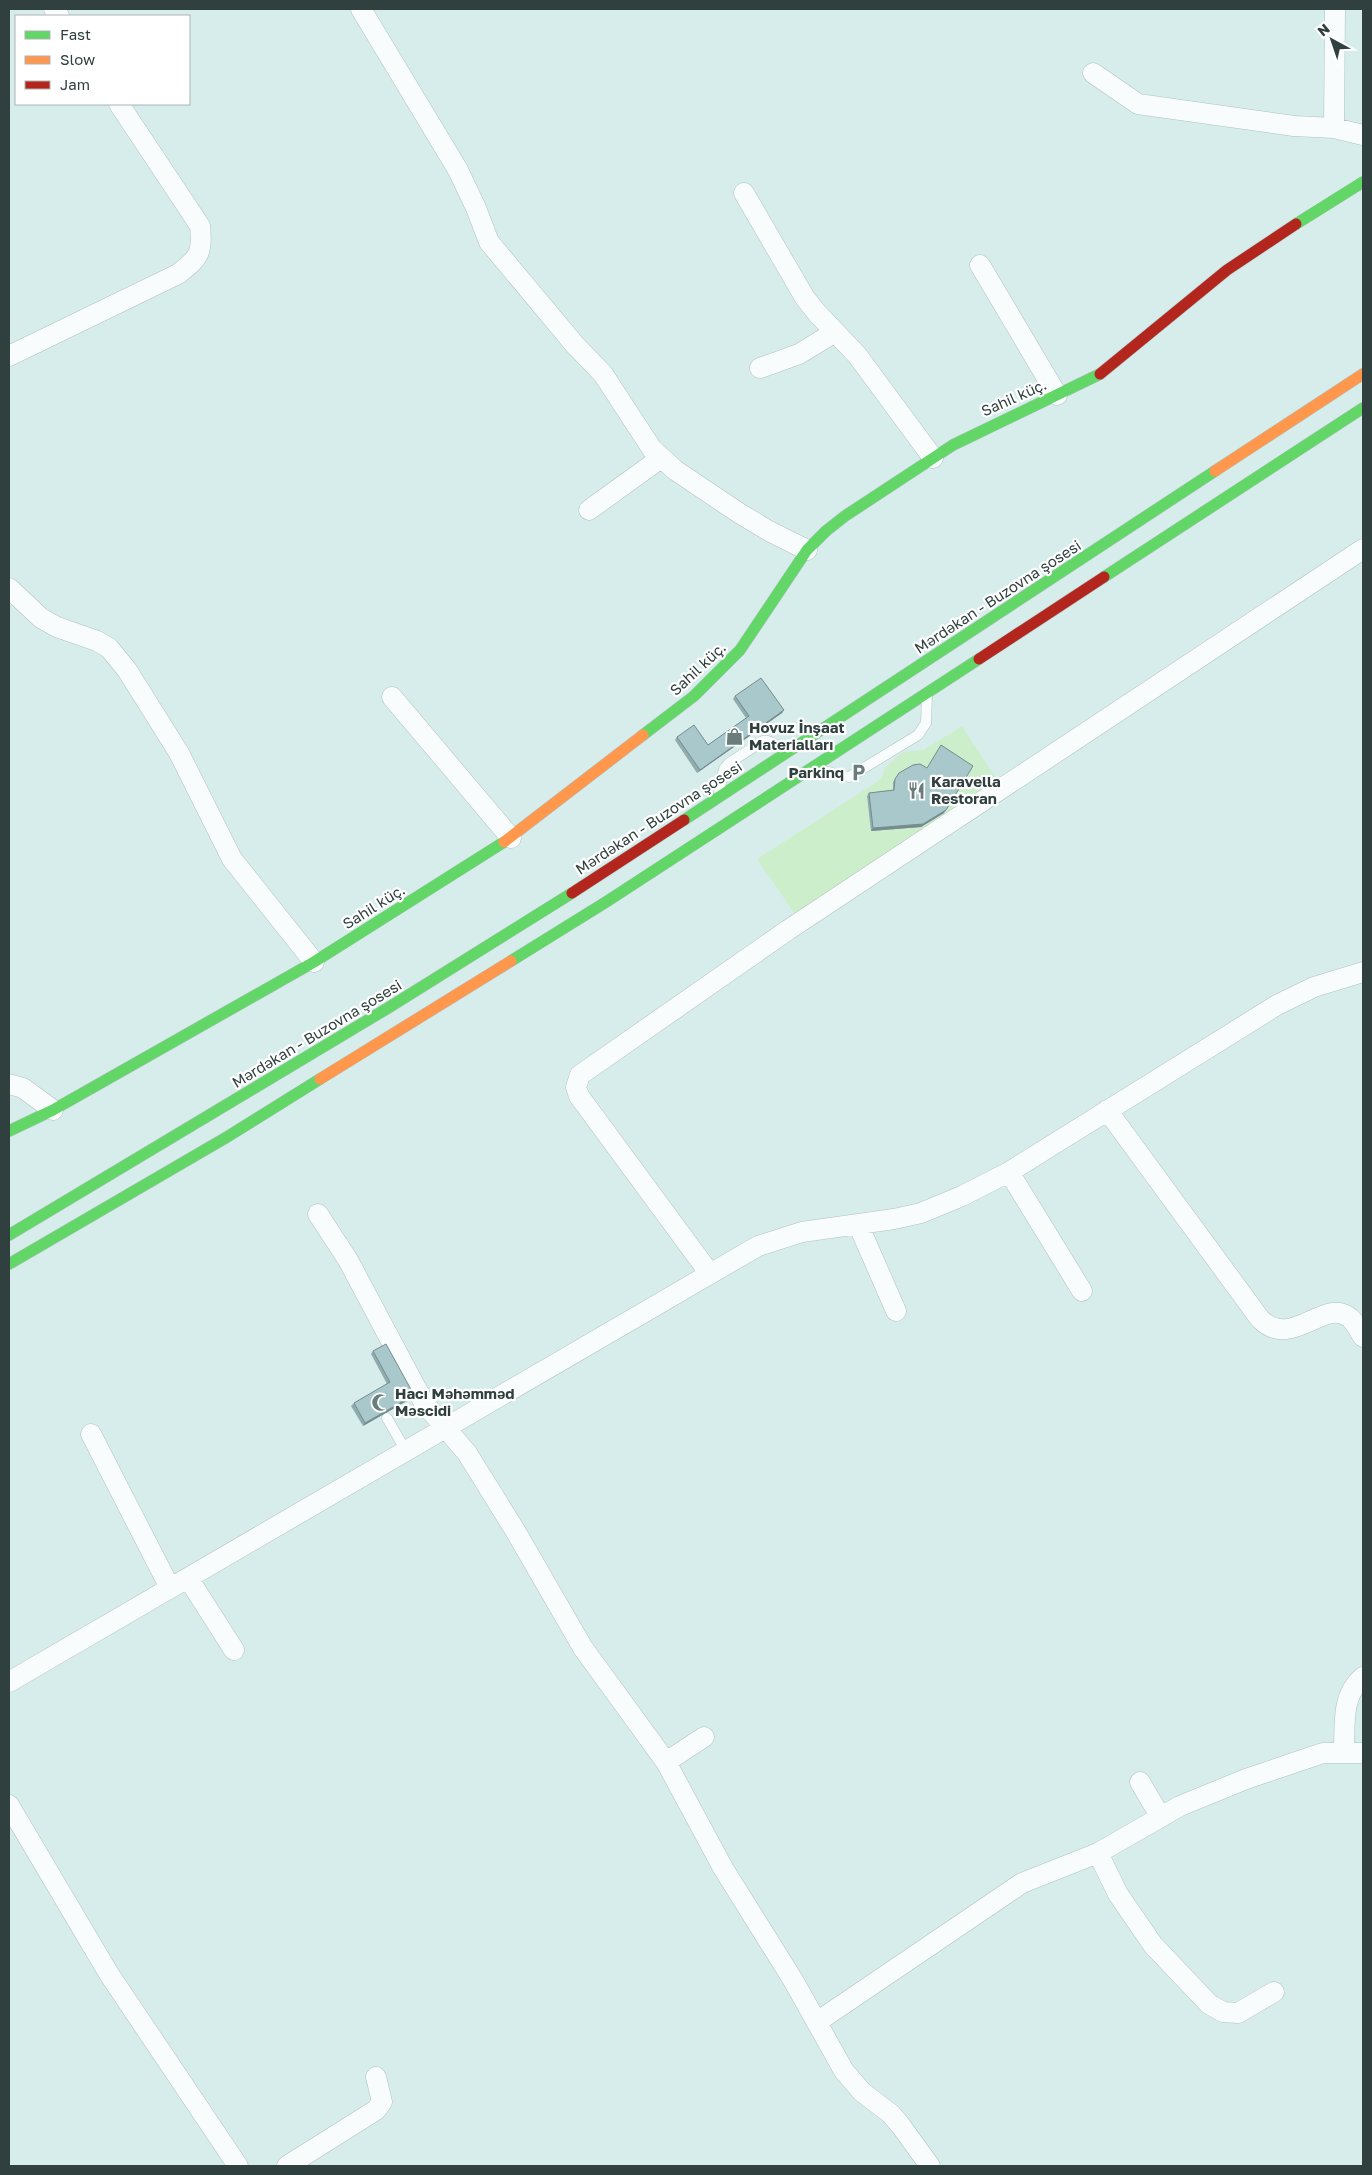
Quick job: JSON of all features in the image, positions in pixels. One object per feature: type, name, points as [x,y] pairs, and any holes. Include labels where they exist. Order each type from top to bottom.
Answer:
[{"type":"main road","name":"Sahil küç.","points":[[9,1131],[53,1110],[314,962],[511,838],[694,696],[714,678],[740,650],[807,550],[845,516],[978,431],[1102,373],[1227,270],[1270,240],[1363,182]]},
{"type":"main road","name":"Mərdəkan - Buzovna şosesi","points":[[9,1235],[388,1008],[591,881],[1363,374]]},
{"type":"main road","points":[[9,1264],[227,1137],[606,902],[1363,408]]},
{"type":"street","points":[[361,9],[458,170],[476,208],[489,242],[575,345],[603,374],[642,436],[661,458],[739,513],[807,550]]},
{"type":"street","points":[[1334,128],[1335,9]]},
{"type":"street","points":[[1093,73],[1138,104],[1284,124],[1334,128],[1363,135]]},
{"type":"street","points":[[9,356],[178,274],[196,260],[202,245],[200,226],[120,105]]},
{"type":"street","points":[[744,193],[805,298],[857,355],[933,458]]},
{"type":"street","points":[[980,264],[1057,395]]},
{"type":"street","points":[[760,368],[799,354],[835,332]]},
{"type":"street","points":[[589,510],[661,458]]},
{"type":"street","points":[[710,1274],[579,1096],[576,1087],[580,1076],[812,914],[1363,548]]},
{"type":"street","points":[[9,588],[41,618],[57,627],[98,641],[109,648],[128,670],[179,753],[232,859],[314,962]]},
{"type":"street","points":[[392,697],[511,838]]},
{"type":"street","points":[[9,1682],[758,1246],[777,1238],[824,1227],[858,1224],[921,1213],[962,1196],[1008,1172],[1291,997],[1314,986],[1363,972]]},
{"type":"street","points":[[9,1084],[23,1088],[53,1110]]},
{"type":"street","points":[[1106,1110],[1260,1319],[1270,1329],[1288,1329],[1328,1314],[1339,1312],[1349,1317],[1363,1337]]},
{"type":"street","points":[[1008,1172],[1082,1291]]},
{"type":"street","points":[[318,1214],[348,1260],[424,1403],[474,1464],[587,1655],[666,1762],[722,1868],[851,2081],[891,2114],[911,2138],[930,2166]]},
{"type":"street","points":[[858,1224],[896,1311]]},
{"type":"street","points":[[91,1434],[170,1588]]},
{"type":"street","points":[[188,1578],[234,1650]]},
{"type":"street","points":[[817,2022],[1022,1883],[1098,1853],[1160,1816],[1188,1802],[1288,1764],[1323,1753],[1354,1752],[1347,1697],[1353,1686],[1363,1677]]},
{"type":"street","points":[[666,1762],[704,1737]]},
{"type":"street","points":[[1140,1782],[1160,1816]]},
{"type":"street","points":[[9,1805],[109,1974],[238,2166]]},
{"type":"street","points":[[1098,1853],[1118,1894],[1153,1945],[1209,2004],[1223,2012],[1238,2013],[1274,1992]]},
{"type":"street","points":[[286,2166],[376,2110],[382,2102],[376,2077]]},
{"type":"lane","points":[[810,768],[849,778],[918,735],[926,723],[927,691]]},
{"type":"lane","points":[[718,797],[724,769],[729,763],[763,742],[768,741],[790,750]]},
{"type":"lane","points":[[388,1418],[406,1451]]},
{"type":"green space","points":[[962,726],[998,782],[795,914],[757,859],[880,780],[886,767],[903,752],[924,750]]},
{"type":"building","points":[[761,678],[784,710],[700,770],[677,737],[694,725],[708,745],[749,716],[735,696]]},
{"type":"building","points":[[941,745],[973,766],[946,810],[923,824],[873,828],[869,793],[894,790],[895,779],[899,773],[913,765],[920,764],[927,768]]},
{"type":"building","points":[[386,1344],[414,1395],[365,1423],[354,1403],[390,1382],[373,1351]]},
{"type":"traffic: fast","points":[[1296,224],[1363,182]]},
{"type":"traffic: fast","points":[[643,735],[694,696],[740,650],[807,550],[826,531],[845,516],[953,445],[1100,374]]},
{"type":"traffic: fast","points":[[1104,577],[1363,408]]},
{"type":"traffic: fast","points":[[684,820],[1215,471]]},
{"type":"traffic: fast","points":[[511,961],[606,902],[979,659]]},
{"type":"traffic: fast","points":[[9,1131],[53,1110],[314,962],[504,842]]},
{"type":"traffic: fast","points":[[9,1235],[388,1008],[572,893]]},
{"type":"traffic: fast","points":[[9,1264],[227,1137],[320,1079]]},
{"type":"traffic: slow","points":[[1215,471],[1363,374]]},
{"type":"traffic: slow","points":[[504,842],[643,735]]},
{"type":"traffic: slow","points":[[320,1079],[511,961]]},
{"type":"traffic: jam","points":[[1100,374],[1227,270],[1296,224]]},
{"type":"traffic: jam","points":[[979,659],[1104,577]]},
{"type":"traffic: jam","points":[[572,893],[684,820]]},
{"type":"place","name":"Hovuz İnşaat Materialları","points":[[735,737]]},
{"type":"place","name":"Parkinq","points":[[858,773]]},
{"type":"place","name":"Karavella Restoran","points":[[917,791]]},
{"type":"place","name":"Hacı Məhəmməd Məscidi","points":[[381,1403]]}]
